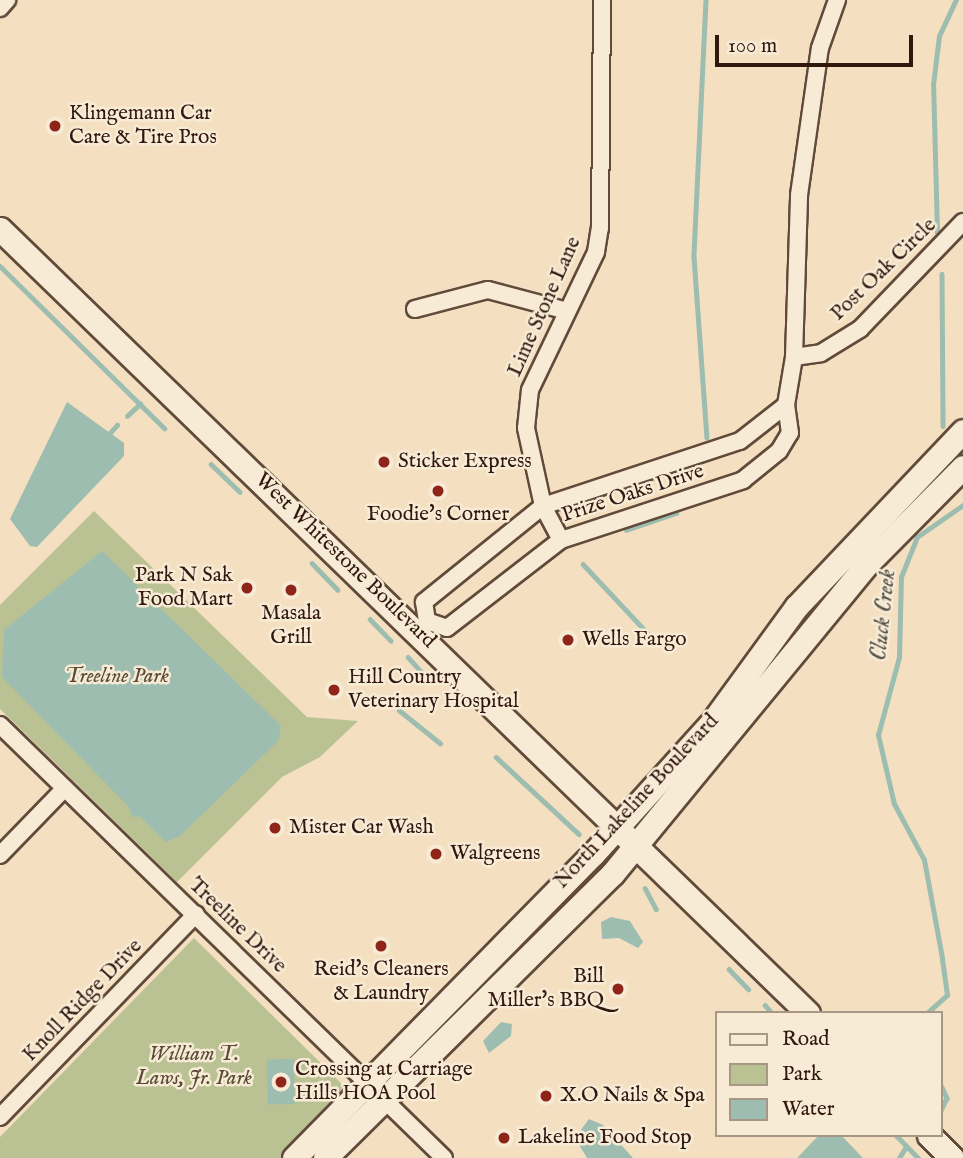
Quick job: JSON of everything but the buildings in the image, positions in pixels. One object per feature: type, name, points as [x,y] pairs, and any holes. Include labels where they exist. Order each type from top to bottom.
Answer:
[{"type":"main road","name":"West Whitestone Boulevard","points":[[0,229],[422,626],[617,825],[806,1011]]},
{"type":"main road","name":"North Lakeline Boulevard","points":[[325,1158],[376,1091],[713,721],[832,566],[963,431]]},
{"type":"main road","name":"North Lakeline Boulevard","points":[[294,1158],[376,1091],[637,844],[865,566],[963,467]]},
{"type":"main road","points":[[931,1137],[952,1158]]},
{"type":"street","points":[[0,8],[7,0]]},
{"type":"street","name":"Lime Stone Lane","points":[[561,540],[543,506],[526,428],[530,390],[567,311],[600,228],[603,0]]},
{"type":"street","name":"Prize Oaks Drive","points":[[786,405],[740,441],[543,506],[424,601],[422,626],[447,628],[561,540],[756,473],[790,433],[786,405],[794,357],[799,195],[820,48],[837,0]]},
{"type":"street","name":"Post Oak Circle","points":[[794,357],[821,353],[860,329],[963,222]]},
{"type":"street","points":[[415,309],[488,290],[567,311]]},
{"type":"street","name":"Treeline Drive","points":[[0,725],[444,1158]]},
{"type":"street","points":[[0,855],[65,788]]},
{"type":"street","name":"Knoll Ridge Drive","points":[[0,1117],[195,914]]},
{"type":"green space","name":"Treeline Park","points":[[94,511],[307,717],[358,721],[320,757],[282,777],[177,882],[0,709],[0,605]]},
{"type":"green space","name":"William T. Laws, Jr. Park","points":[[194,938],[350,1092],[281,1158],[0,1158],[0,1137]]},
{"type":"water","points":[[67,402],[124,443],[124,456],[37,547],[30,546],[10,519]]},
{"type":"water","name":"Treeline Park","points":[[102,551],[281,726],[278,741],[180,836],[166,842],[139,816],[132,817],[129,807],[2,677],[4,630]]},
{"type":"water","points":[[611,917],[630,921],[643,942],[638,948],[619,938],[602,939],[601,922]]},
{"type":"water","points":[[501,1022],[512,1024],[511,1036],[489,1053],[483,1041]]},
{"type":"water","name":"Crossing at Carriage Hills HOA Pool","points":[[267,1059],[294,1059],[295,1104],[268,1104]]},
{"type":"water","points":[[589,1119],[603,1125],[633,1158],[587,1158],[575,1138]]},
{"type":"water","points":[[817,1137],[843,1137],[863,1158],[797,1158]]},
{"type":"waterway","points":[[706,0],[694,257],[707,438]]},
{"type":"waterway","name":"Cluck Creek","points":[[937,233],[933,85],[939,36],[956,0]]},
{"type":"waterway","points":[[0,266],[164,428]]},
{"type":"waterway","name":"Cluck Creek","points":[[942,274],[943,426]]},
{"type":"waterway","points":[[127,416],[140,404]]},
{"type":"waterway","points":[[109,434],[117,425]]},
{"type":"waterway","points":[[211,464],[240,492]]},
{"type":"waterway","name":"Cluck Creek","points":[[929,1011],[947,995],[924,860],[894,804],[878,735],[899,657],[901,577],[917,537],[963,505]]},
{"type":"waterway","points":[[626,530],[676,513],[679,506]]},
{"type":"waterway","points":[[312,563],[338,590]]},
{"type":"waterway","points":[[583,564],[657,643]]},
{"type":"waterway","points":[[370,619],[391,641]]},
{"type":"waterway","points":[[408,657],[426,677]]},
{"type":"waterway","points":[[399,710],[440,743]]},
{"type":"waterway","points":[[496,757],[579,834]]},
{"type":"waterway","points":[[645,888],[656,909]]},
{"type":"waterway","points":[[729,969],[748,989]]},
{"type":"waterway","points":[[765,1005],[770,1011]]},
{"type":"waterway","name":"Cluck Creek","points":[[942,1087],[947,1098],[942,1109]]},
{"type":"waterway","name":"Cluck Creek","points":[[898,1137],[918,1158]]},
{"type":"waterway","name":"Cluck Creek","points":[[899,1158],[906,1147]]},
{"type":"place","name":"Klingemann Car Care & Tire Pros","points":[[55,126]]},
{"type":"place","name":"Sticker Express","points":[[384,462]]},
{"type":"place","name":"Foodie's Corner","points":[[438,491]]},
{"type":"place","name":"Park N Sak Food Mart","points":[[247,588]]},
{"type":"place","name":"Masala Grill","points":[[291,590]]},
{"type":"place","name":"Wells Fargo","points":[[568,640]]},
{"type":"place","name":"Hill Country Veterinary Hospital","points":[[334,690]]},
{"type":"place","name":"Mister Car Wash","points":[[275,828]]},
{"type":"place","name":"Walgreens","points":[[436,854]]},
{"type":"place","name":"Reid's Cleaners & Laundry","points":[[381,946]]},
{"type":"place","name":"Bill Miller's BBQ","points":[[618,989]]},
{"type":"place","name":"Crossing at Carriage Hills HOA Pool","points":[[281,1082]]},
{"type":"place","name":"X.O Nails & Spa","points":[[546,1096]]},
{"type":"place","name":"Lakeline Food Stop","points":[[504,1138]]}]
